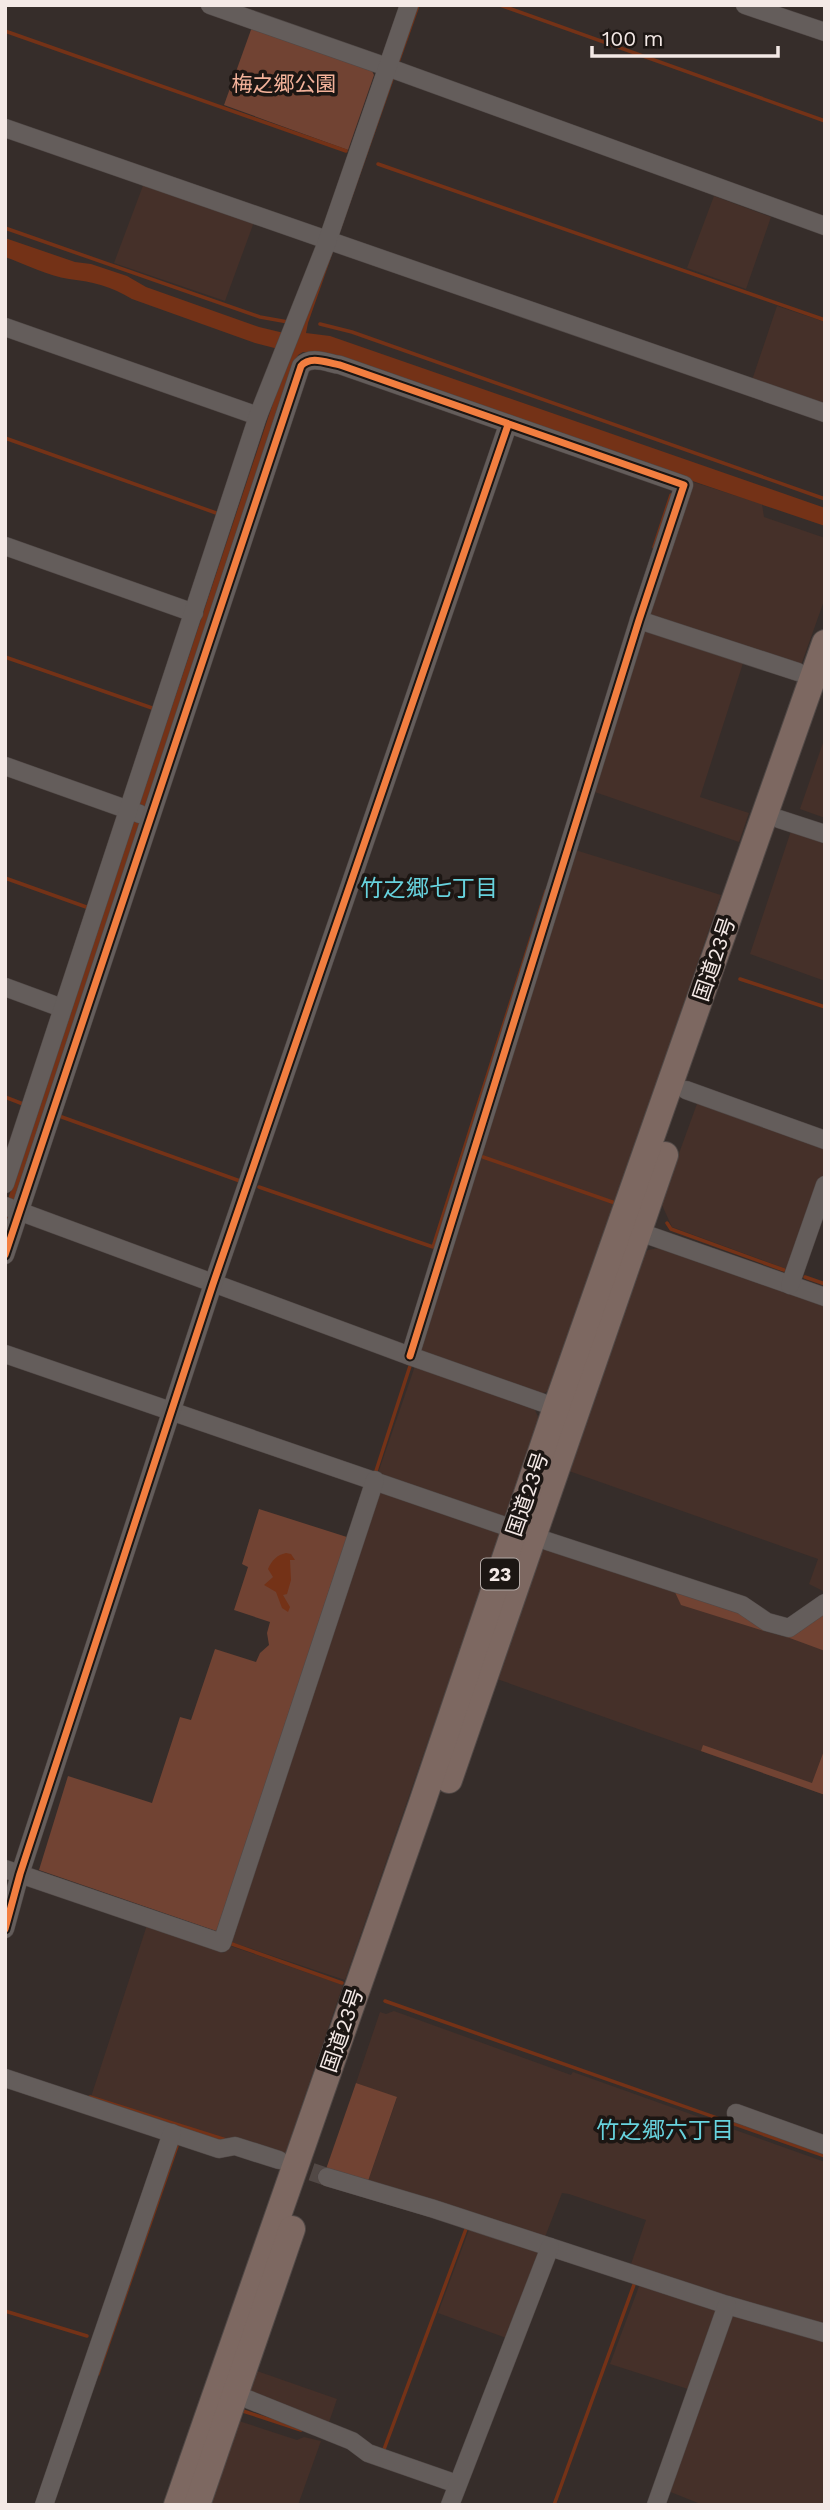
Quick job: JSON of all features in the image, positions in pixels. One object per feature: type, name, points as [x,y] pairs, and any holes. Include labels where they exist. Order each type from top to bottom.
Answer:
[{"type":"highway","name":"国道23号","points":[[177,2505],[285,2168],[566,1411],[631,1228],[825,643]]},
{"type":"highway","name":"国道23号","points":[[631,1228],[686,1090],[825,690]]},
{"type":"highway","name":"国道23号","points":[[197,2505],[566,1411]]},
{"type":"street","points":[[210,5],[825,226]]},
{"type":"street","points":[[5,1255],[13,1209],[151,818],[288,360],[292,329],[332,243],[393,69],[409,5]]},
{"type":"street","points":[[745,5],[825,32]]},
{"type":"street","points":[[5,128],[825,413]]},
{"type":"street","points":[[5,327],[258,416]]},
{"type":"street","points":[[5,1184],[258,416],[288,360]]},
{"type":"street","points":[[288,360],[314,360],[340,365],[684,485],[639,620],[410,1356]]},
{"type":"street","points":[[5,1929],[13,1871],[508,425]]},
{"type":"street","points":[[5,546],[194,613]]},
{"type":"street","points":[[639,620],[798,672]]},
{"type":"street","points":[[5,766],[151,818]]},
{"type":"street","points":[[779,819],[825,834]]},
{"type":"street","points":[[5,988],[62,1007]]},
{"type":"street","points":[[686,1090],[825,1140]]},
{"type":"street","points":[[790,1285],[825,1185]]},
{"type":"street","points":[[13,1209],[566,1411]]},
{"type":"street","points":[[631,1228],[825,1297]]},
{"type":"street","points":[[5,1354],[502,1525]]},
{"type":"street","points":[[13,1871],[222,1943],[375,1480]]},
{"type":"street","points":[[547,1541],[743,1605],[767,1622],[789,1628],[825,1603]]},
{"type":"street","points":[[5,2078],[219,2149],[285,2168]]},
{"type":"street","points":[[736,2113],[825,2145]]},
{"type":"street","points":[[44,2505],[172,2133]]},
{"type":"street","points":[[327,2177],[727,2305],[825,2333]]},
{"type":"street","points":[[450,2505],[550,2247]]},
{"type":"street","points":[[656,2505],[727,2305]]},
{"type":"street","points":[[235,2394],[352,2441],[368,2453],[457,2484]]},
{"type":"shaded area","points":[[417,5],[420,5],[306,333],[330,336],[825,508],[825,526],[315,353],[303,352],[298,355],[5,1229],[5,1208],[290,352],[255,343],[132,299],[102,285],[53,275],[5,257],[5,238],[127,276],[146,287],[259,327],[284,333]]},
{"type":"shaded area","points":[[144,183],[254,222],[225,301],[114,263]]},
{"type":"shaded area","points":[[714,196],[771,217],[746,289],[687,268]]},
{"type":"shaded area","points":[[777,306],[825,322],[825,408],[751,383]]},
{"type":"shaded area","points":[[690,481],[762,504],[764,517],[825,538],[825,598],[800,668],[648,616]]},
{"type":"shaded area","points":[[642,627],[744,660],[700,797],[749,813],[739,842],[589,790]]},
{"type":"shaded area","points":[[825,737],[825,818],[800,809]]},
{"type":"shaded area","points":[[792,828],[825,839],[825,981],[750,954]]},
{"type":"shaded area","points":[[572,849],[721,895],[551,1390],[541,1394],[418,1350]]},
{"type":"shaded area","points":[[698,1101],[825,1146],[825,1171],[789,1270],[672,1227],[661,1203]]},
{"type":"shaded area","points":[[664,1247],[825,1306],[825,1592],[809,1584],[818,1559],[569,1471],[640,1258],[648,1250]]},
{"type":"shaded area","points":[[415,1366],[535,1410],[540,1421],[505,1519],[377,1476]]},
{"type":"shaded area","points":[[379,1486],[502,1529],[345,1980],[231,1942]]},
{"type":"shaded area","points":[[544,1544],[742,1611],[764,1631],[786,1637],[825,1610],[825,1795],[497,1679]]},
{"type":"shaded area","points":[[286,1553],[291,1554],[295,1560],[290,1560],[291,1580],[287,1594],[283,1595],[290,1607],[288,1612],[282,1608],[276,1592],[264,1585],[273,1577],[268,1569],[271,1563]]},
{"type":"shaded area","points":[[147,1925],[224,1953],[228,1945],[343,1985],[284,2157],[229,2144],[90,2100]]},
{"type":"shaded area","points":[[394,2011],[825,2162],[825,2327],[630,2267],[646,2220],[569,2194],[562,2193],[545,2237],[367,2184],[397,2098],[356,2083],[380,2012],[386,2014]]},
{"type":"shaded area","points":[[469,2230],[534,2249],[538,2253],[540,2261],[509,2339],[438,2313]]},
{"type":"shaded area","points":[[641,2281],[719,2312],[691,2390],[610,2364]]},
{"type":"shaded area","points":[[733,2313],[825,2338],[825,2505],[703,2505],[668,2491]]},
{"type":"shaded area","points":[[257,2371],[337,2399],[327,2428],[249,2392]]},
{"type":"shaded area","points":[[239,2421],[297,2440],[304,2437],[321,2441],[298,2505],[210,2505]]},
{"type":"green space","name":"梅之郷公園","points":[[252,27],[372,71],[374,75],[348,150],[224,105]]},
{"type":"green space","points":[[259,1509],[350,1538],[222,1933],[39,1870],[68,1776],[152,1803],[180,1717],[191,1720],[215,1649],[256,1662],[260,1653],[269,1645],[267,1633],[270,1622],[234,1610],[248,1567],[242,1564]]},
{"type":"green space","points":[[673,1588],[742,1611],[764,1631],[681,1605]]},
{"type":"green space","points":[[825,1610],[825,1651],[787,1637]]},
{"type":"green space","points":[[703,1745],[812,1783],[825,1748],[825,1795],[701,1751]]},
{"type":"green space","points":[[356,2083],[397,2097],[367,2184],[325,2172]]},
{"type":"waterway","points":[[500,5],[825,121]]},
{"type":"waterway","points":[[5,31],[346,151]]},
{"type":"waterway","points":[[378,164],[825,320]]},
{"type":"waterway","points":[[5,228],[260,317],[288,322]]},
{"type":"waterway","points":[[320,324],[352,332],[825,499]]},
{"type":"waterway","points":[[5,438],[219,514]]},
{"type":"waterway","points":[[654,547],[671,495]]},
{"type":"waterway","points":[[5,657],[155,709]]},
{"type":"waterway","points":[[5,878],[89,908]]},
{"type":"waterway","points":[[259,1187],[433,1247],[546,891]]},
{"type":"waterway","points":[[740,979],[825,1007]]},
{"type":"waterway","points":[[5,1097],[23,1104]]},
{"type":"waterway","points":[[59,1116],[240,1181]]},
{"type":"waterway","points":[[483,1157],[615,1203]]},
{"type":"waterway","points":[[667,1223],[671,1229],[784,1270]]},
{"type":"waterway","points":[[805,1277],[825,1284]]},
{"type":"waterway","points":[[375,1474],[410,1366]]},
{"type":"waterway","points":[[232,1944],[342,1983]]},
{"type":"waterway","points":[[385,2001],[825,2156]]},
{"type":"waterway","points":[[90,2097],[226,2140]]},
{"type":"waterway","points":[[98,2374],[177,2146]]},
{"type":"waterway","points":[[383,2452],[466,2229]]},
{"type":"waterway","points":[[554,2505],[635,2282]]},
{"type":"waterway","points":[[5,2311],[87,2336]]},
{"type":"waterway","points":[[243,2411],[301,2430]]},
{"type":"tunnel","points":[[286,2163],[327,2177]]},
{"type":"cycle path","points":[[5,1255],[301,366],[314,360],[340,365],[684,485],[639,620],[410,1356]]},
{"type":"cycle path","points":[[5,1929],[20,1874],[213,1284],[508,425]]},
{"type":"district","name":"竹之郷七丁目","points":[[429,888]]},
{"type":"district","name":"竹之郷六丁目","points":[[665,2130]]}]
